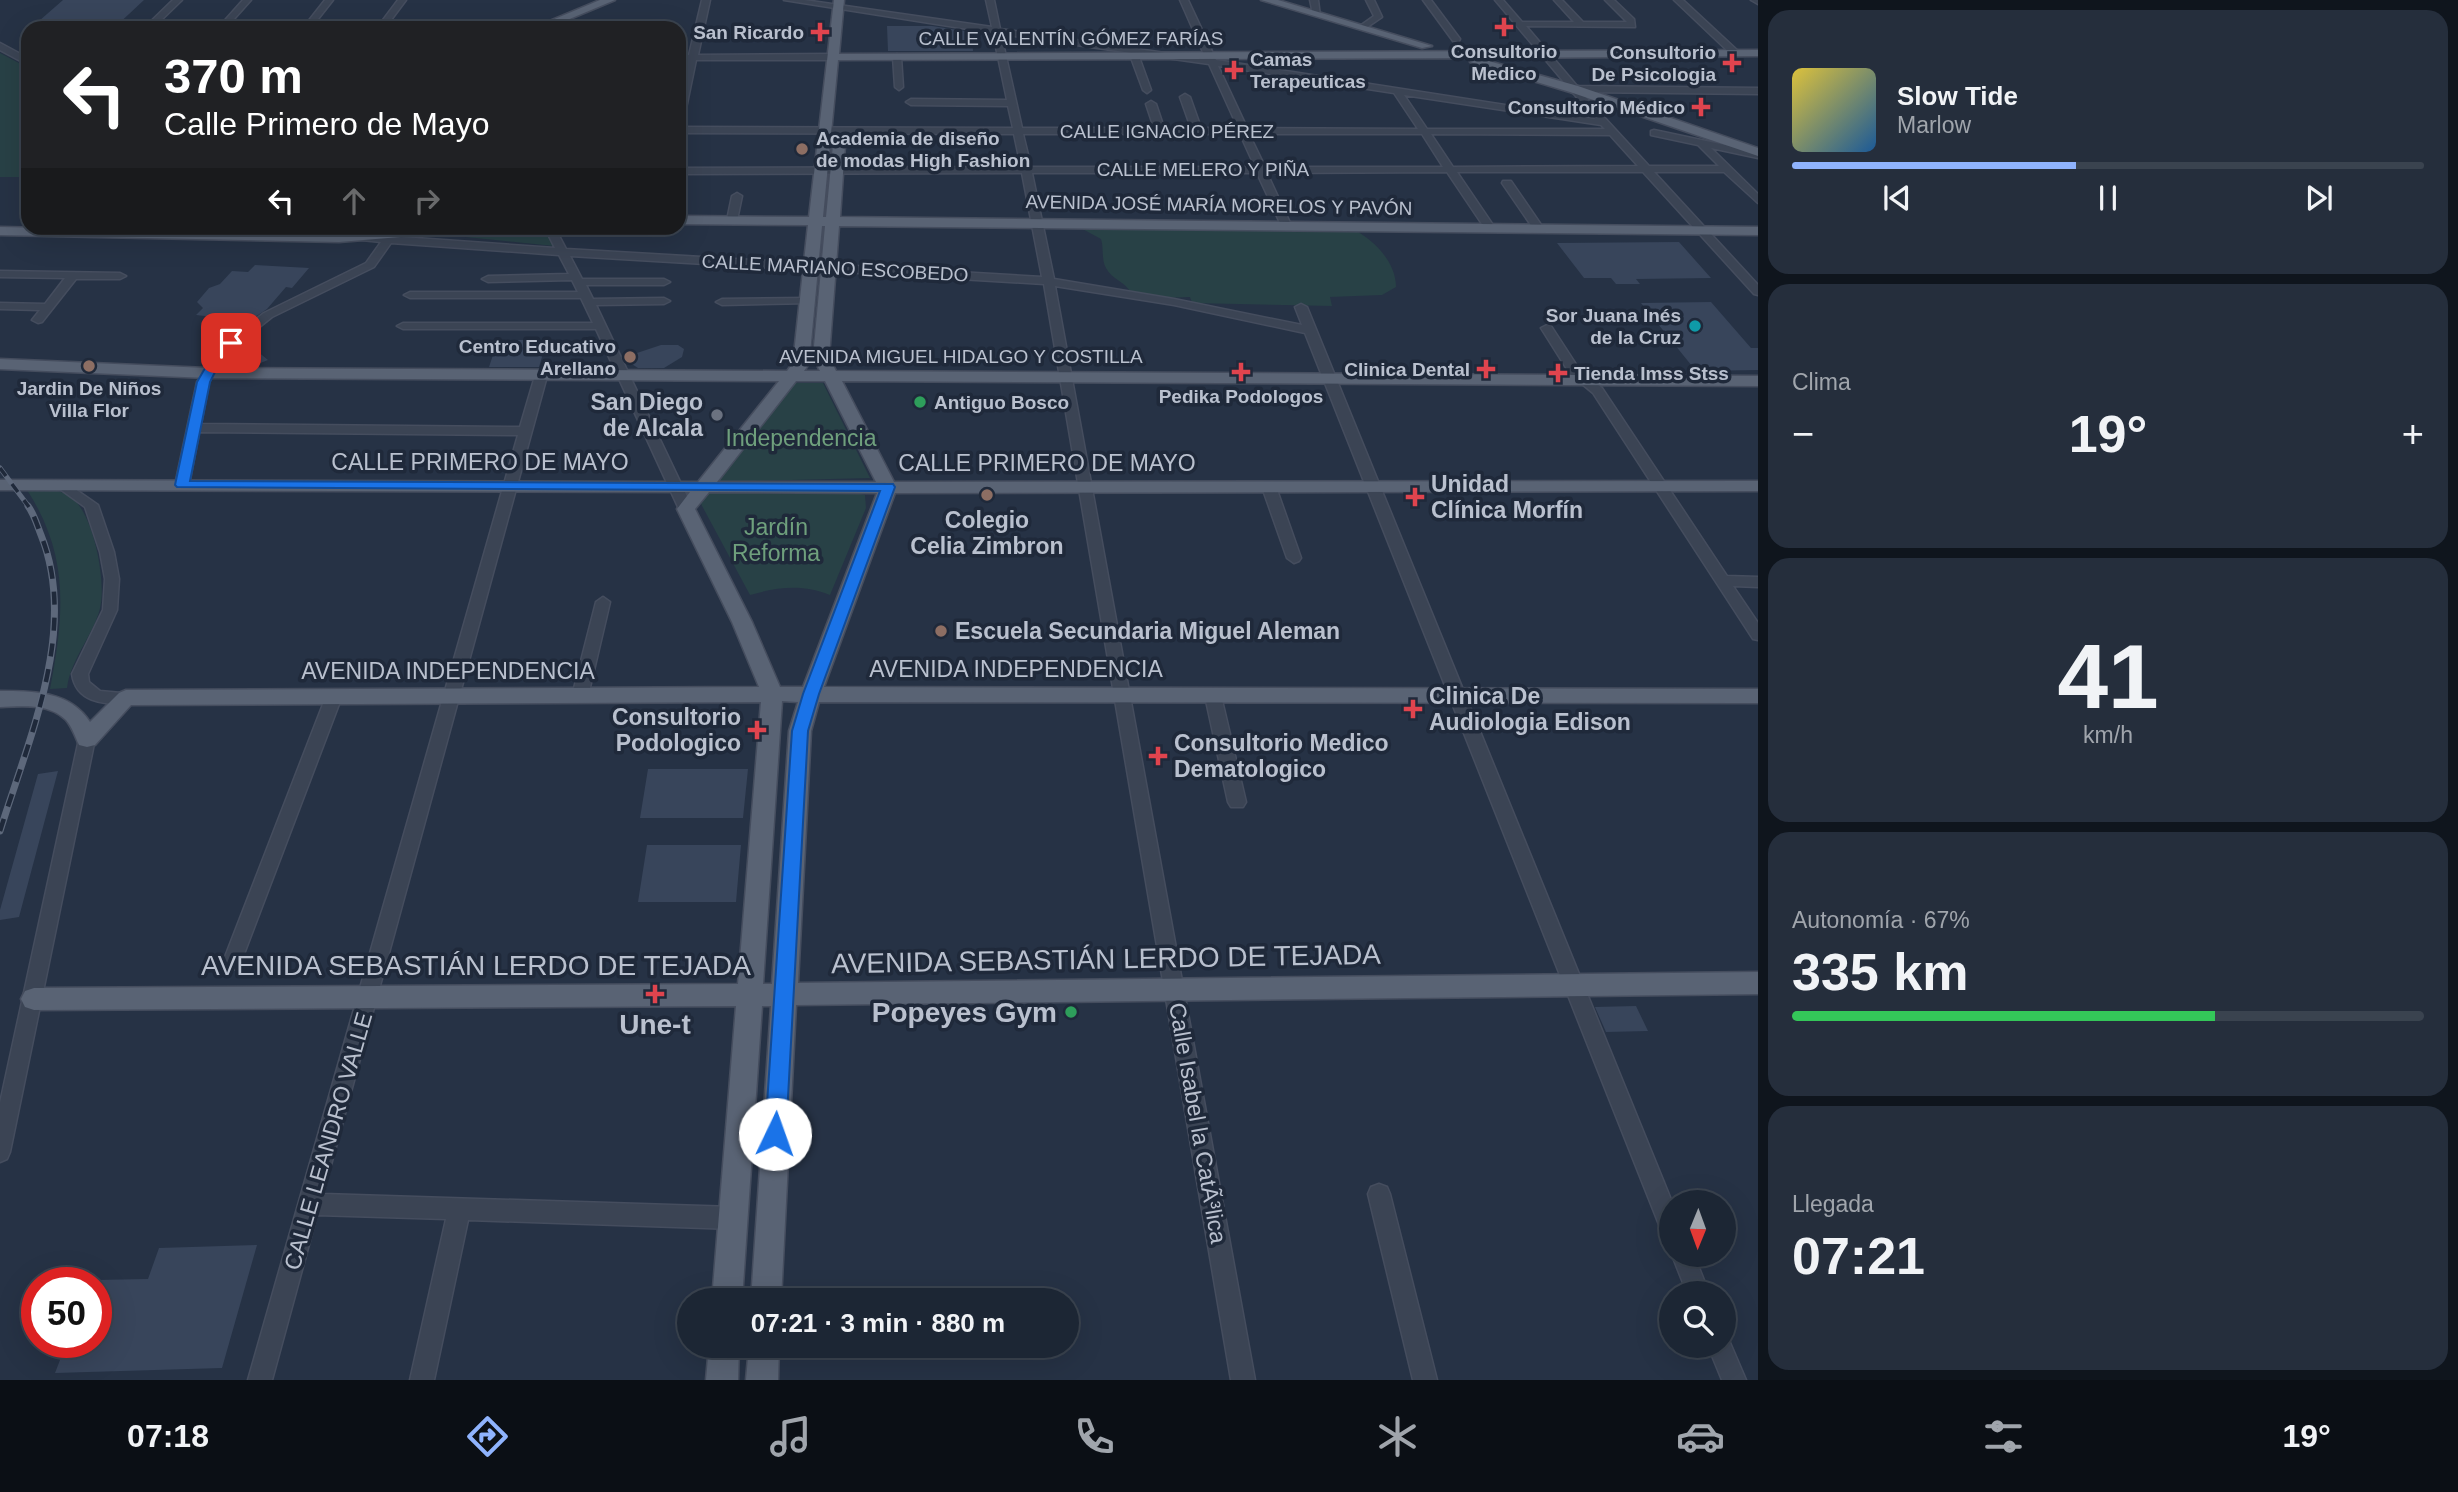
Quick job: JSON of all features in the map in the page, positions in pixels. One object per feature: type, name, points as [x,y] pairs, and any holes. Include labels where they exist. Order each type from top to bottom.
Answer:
[{"type":"main road","points":[[556,21],[610,0]]},
{"type":"main road","points":[[1266,0],[1574,89],[1729,146],[1758,154]]},
{"type":"main road","points":[[767,1288],[800,731],[811,694],[888,487],[821,357],[829,268],[825,220],[829,170],[825,130],[839,4]]},
{"type":"main road","points":[[851,23],[854,4]]},
{"type":"main road","name":"CALLE VALENTÍN GÓMEZ FARÍAS","points":[[832,57],[1160,55],[1208,58],[1450,53],[1758,53]]},
{"type":"main road","points":[[829,170],[841,125]]},
{"type":"main road","name":"AVENIDA JOSÉ MARÍA MORELOS Y PAVÓN","points":[[686,220],[1758,231]]},
{"type":"main road","points":[[728,1288],[772,694],[742,622],[686,509],[801,363],[811,267],[825,220]]},
{"type":"main road","points":[[0,231],[21,230]]},
{"type":"main road","name":"AVENIDA MIGUEL HIDALGO Y COSTILLA","points":[[0,364],[165,373],[1758,381]]},
{"type":"main road","name":"AVENIDA MIGUEL HIDALGO Y COSTILLA","points":[[0,372],[114,377],[165,373]]},
{"type":"main road","name":"CALLE PRIMERO DE MAYO","points":[[0,485],[1085,488],[1758,486]]},
{"type":"main road","name":"AVENIDA INDEPENDENCIA","points":[[116,698],[333,699],[811,694],[1124,695],[1215,701],[1455,695],[1758,696]]},
{"type":"main road","points":[[87,739],[116,698]]},
{"type":"main road","points":[[0,699],[39,699],[63,707],[83,724],[87,739]]},
{"type":"main road","name":"AVENIDA SEBASTIÁN LERDO DE TEJADA","points":[[34,999],[783,995],[1758,983]]},
{"type":"main road","points":[[722,1380],[723,1358]]},
{"type":"main road","points":[[762,1380],[763,1358]]},
{"type":"street","points":[[156,21],[178,0]]},
{"type":"street","points":[[228,21],[247,0]]},
{"type":"street","points":[[312,21],[329,0]]},
{"type":"street","points":[[387,21],[402,0]]},
{"type":"street","points":[[686,80],[706,0]]},
{"type":"street","points":[[788,0],[854,4],[998,32],[1160,55]]},
{"type":"street","name":"Calle Isabel la CatÃ³lica","points":[[990,0],[1037,222],[1124,695],[1243,1380]]},
{"type":"street","points":[[1184,0],[1286,225]]},
{"type":"street","points":[[1314,0],[1317,14]]},
{"type":"street","points":[[1363,28],[1378,17],[1370,0]]},
{"type":"street","points":[[1427,0],[1457,39]]},
{"type":"street","points":[[1499,0],[1522,24],[1574,89],[1758,292]]},
{"type":"street","points":[[1558,0],[1581,24]]},
{"type":"street","points":[[1522,24],[1632,25],[1609,0]]},
{"type":"street","points":[[1678,0],[1735,53]]},
{"type":"street","points":[[0,46],[21,57]]},
{"type":"street","points":[[1134,55],[1147,90]]},
{"type":"street","name":"CALLE VALENTÍN GÓMEZ FARÍAS","points":[[686,58],[832,57]]},
{"type":"street","points":[[897,57],[898,86]]},
{"type":"street","points":[[1208,58],[1609,128]]},
{"type":"street","points":[[1574,89],[1758,91]]},
{"type":"street","points":[[1397,91],[1490,228]]},
{"type":"street","points":[[1185,97],[1197,131]]},
{"type":"street","points":[[911,103],[1011,103]]},
{"type":"street","points":[[1151,104],[1160,131]]},
{"type":"street","name":"CALLE IGNACIO PÉREZ","points":[[686,130],[825,130],[841,125],[1017,131],[1609,128]]},
{"type":"street","points":[[1654,133],[1729,146]]},
{"type":"street","points":[[1702,143],[1758,200]]},
{"type":"street","name":"CALLE MELERO Y PIÑA","points":[[686,171],[1728,169]]},
{"type":"street","points":[[1507,183],[1539,229]]},
{"type":"street","points":[[732,220],[737,196]]},
{"type":"street","name":"CALLE MARIANO ESCOBEDO","points":[[366,235],[388,240],[562,253],[1046,281],[1310,330]]},
{"type":"street","points":[[553,235],[587,298],[673,487],[686,509]]},
{"type":"street","points":[[182,485],[207,373],[224,350],[245,331],[280,308],[370,265],[388,240]]},
{"type":"street","points":[[0,274],[120,276]]},
{"type":"street","points":[[38,320],[73,275]]},
{"type":"street","points":[[1745,278],[1758,278]]},
{"type":"street","points":[[488,279],[664,282]]},
{"type":"street","points":[[410,295],[664,301]]},
{"type":"street","points":[[722,302],[808,301]]},
{"type":"street","points":[[0,306],[48,307]]},
{"type":"street","points":[[1301,307],[1659,1197]]},
{"type":"street","points":[[403,326],[600,326]]},
{"type":"street","points":[[1547,328],[1574,371],[1598,391],[1758,635]]},
{"type":"street","name":"CALLE LEANDRO VALLE","points":[[260,1380],[541,376]]},
{"type":"street","points":[[193,428],[526,431]]},
{"type":"street","points":[[65,486],[91,505],[107,552],[112,579],[110,610],[80,674],[80,682],[86,691],[116,698]]},
{"type":"street","points":[[1269,487],[1294,558]]},
{"type":"street","points":[[1723,581],[1758,582]]},
{"type":"street","points":[[580,696],[603,602]]},
{"type":"street","points":[[232,962],[333,699]]},
{"type":"street","points":[[1215,701],[1237,803]]},
{"type":"street","points":[[0,1152],[87,739]]},
{"type":"street","points":[[1379,1194],[1425,1380]]},
{"type":"street","points":[[310,1204],[734,1218]]},
{"type":"street","points":[[422,1380],[459,1209]]},
{"type":"street","points":[[1725,1358],[1734,1380]]},
{"type":"green space","points":[[0,53],[21,64],[21,178],[0,177]]},
{"type":"green space","points":[[1077,226],[1353,229],[1369,239],[1388,261],[1396,287],[1382,295],[1330,297],[1332,306],[1192,303],[1190,297],[1161,298],[1131,293],[1106,268],[1101,239]]},
{"type":"green space","points":[[446,235],[548,235],[554,246]]},
{"type":"green space","name":"Independencia","points":[[790,383],[823,383],[870,478],[715,482]]},
{"type":"green space","points":[[27,490],[54,491],[70,496],[85,516],[96,545],[102,591],[99,613],[73,666],[67,688],[50,689],[58,636],[60,587],[51,539]]},
{"type":"green space","name":"Jardín Reforma","points":[[712,491],[849,492],[865,495],[866,508],[830,595],[810,589],[790,588],[750,595],[701,504],[702,497]]},
{"type":"building","points":[[63,0],[144,0],[122,21],[39,21]]},
{"type":"building","points":[[887,26],[932,26],[971,32],[973,51],[888,51]]},
{"type":"building","points":[[1679,242],[1711,278],[1636,279],[1640,284],[1616,284],[1611,278],[1584,278],[1557,243]]},
{"type":"building","points":[[255,265],[309,268],[292,288],[286,287],[267,309],[249,321],[196,315],[203,308],[197,302],[209,288],[220,284],[232,271],[248,272]]},
{"type":"building","name":"Sor Juana Inés de la Cruz","points":[[1711,302],[1751,348],[1758,348],[1758,370],[1696,371],[1641,303]]},
{"type":"building","points":[[498,340],[547,340],[539,367],[489,367]]},
{"type":"building","points":[[661,345],[678,345],[684,349],[682,357],[664,368],[638,368],[627,361],[637,353]]},
{"type":"building","points":[[251,346],[268,360],[253,366],[241,366],[229,356]]},
{"type":"building","points":[[648,769],[748,769],[743,818],[640,818]]},
{"type":"building","points":[[58,771],[19,917],[0,920],[0,910],[38,774]]},
{"type":"building","points":[[647,845],[741,845],[736,902],[638,902]]},
{"type":"building","points":[[1636,1006],[1648,1031],[1606,1032],[1595,1007]]},
{"type":"building","points":[[257,1245],[222,1368],[55,1373],[61,1358],[112,1358],[112,1280],[148,1279],[159,1248]]},
{"type":"railway","points":[[0,468],[29,507]]},
{"type":"railway","points":[[0,831],[35,722],[52,646],[55,609],[51,571],[41,535],[28,506]]},
{"type":"place","name":"Consultorio Medico","points":[[1504,27]]},
{"type":"place","name":"San Ricardo","points":[[820,32]]},
{"type":"place","name":"Consultorio De Psicologia","points":[[1732,63]]},
{"type":"place","name":"Camas Terapeuticas","points":[[1234,70]]},
{"type":"place","name":"Consultorio Médico","points":[[1701,107]]},
{"type":"place","name":"Academia de diseño de modas High Fashion","points":[[802,149]]},
{"type":"place","name":"Sor Juana Inés de la Cruz","points":[[1695,326]]},
{"type":"place","name":"Centro Educativo Arellano","points":[[630,357]]},
{"type":"place","name":"Jardin De Niños Villa Flor","points":[[89,366]]},
{"type":"place","name":"Clinica Dental","points":[[1486,369]]},
{"type":"place","name":"Pedika Podologos","points":[[1241,372]]},
{"type":"place","name":"Tienda Imss Stss","points":[[1558,373]]},
{"type":"place","name":"Antiguo Bosco","points":[[920,402]]},
{"type":"place","name":"San Diego de Alcala","points":[[717,415]]},
{"type":"place","name":"Colegio Celia Zimbron","points":[[987,495]]},
{"type":"place","name":"Unidad Clínica Morfín","points":[[1415,497]]},
{"type":"place","name":"Escuela Secundaria Miguel Aleman","points":[[941,631]]},
{"type":"place","name":"Clinica De Audiologia Edison","points":[[1413,709]]},
{"type":"place","name":"Consultorio Podologico","points":[[757,730]]},
{"type":"place","name":"Consultorio Medico Dematologico","points":[[1158,756]]},
{"type":"place","name":"Une-t","points":[[655,994]]},
{"type":"place","name":"Popeyes Gym","points":[[1071,1012]]},
{"type":"route","points":[[231,343],[212,365],[203,382],[182,485],[888,487],[811,694],[800,731],[775,1134]]}]
